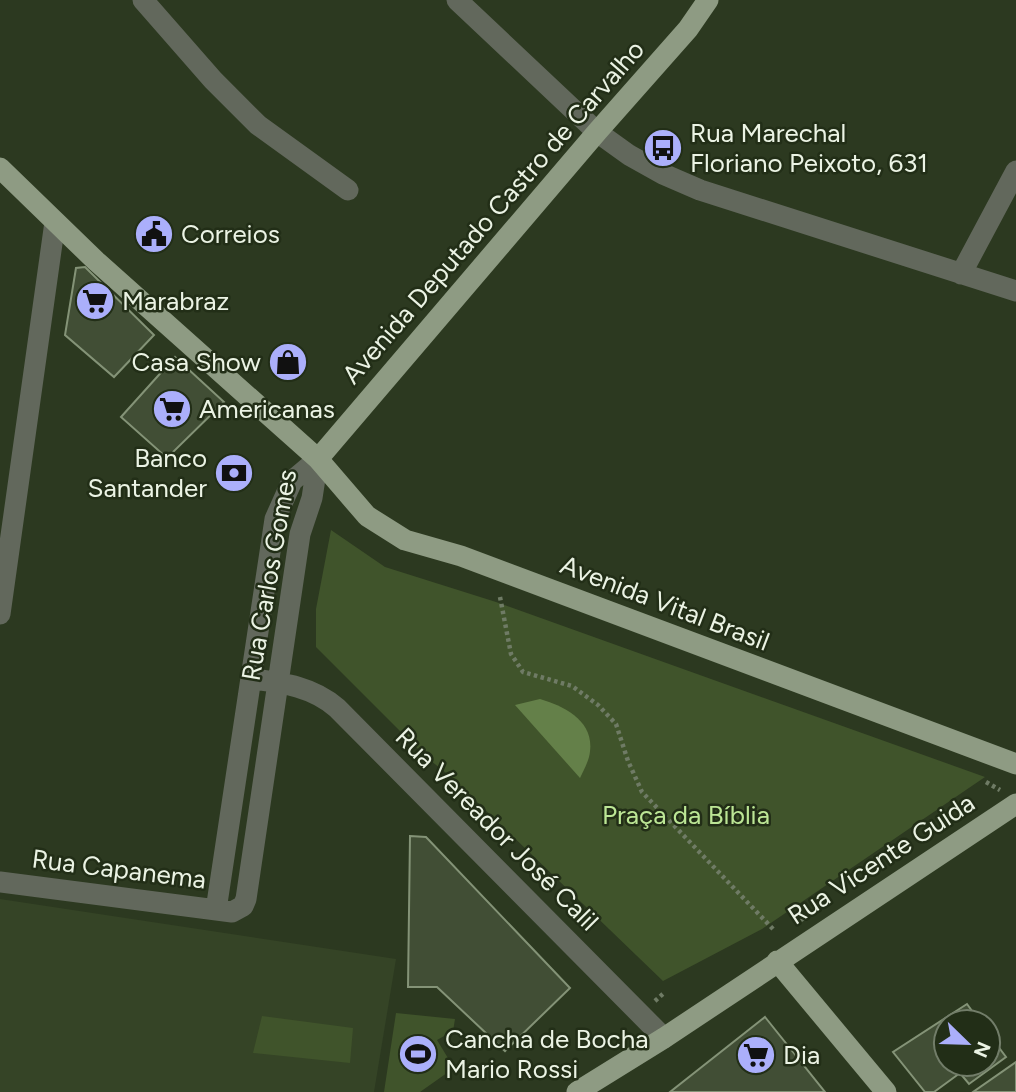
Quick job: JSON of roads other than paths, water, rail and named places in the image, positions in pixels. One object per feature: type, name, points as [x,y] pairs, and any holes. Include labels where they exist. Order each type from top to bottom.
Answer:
[{"type":"main road","name":"Avenida Deputado Castro de Carvalho","points":[[318,459],[688,29],[708,0]]},
{"type":"main road","name":"Avenida Vital Brasil","points":[[0,168],[55,222],[318,459],[367,516],[405,540],[461,556],[1016,765]]},
{"type":"main road","name":"Rua Vicente Guida","points":[[577,1092],[664,1038],[1016,804]]},
{"type":"main road","points":[[777,961],[886,1092]]},
{"type":"street","points":[[143,0],[258,125],[348,190]]},
{"type":"street","points":[[457,0],[597,132],[640,162],[700,190],[1016,291]]},
{"type":"street","points":[[961,274],[1016,171]]},
{"type":"street","points":[[0,614],[55,222]]},
{"type":"street","name":"Rua Carlos Gomes","points":[[318,459],[312,498],[300,534],[246,899],[243,906],[224,911],[275,520],[292,481],[318,459]]},
{"type":"street","name":"Rua Vereador José Calil","points":[[253,679],[307,689],[327,699],[664,1038]]},
{"type":"street","name":"Rua Capanema","points":[[0,882],[224,911]]},
{"type":"place","name":"Rua Marechal Floriano Peixoto, 631","points":[[663,148]]},
{"type":"place","name":"Correios","points":[[154,234]]},
{"type":"place","name":"Marabraz","points":[[95,301]]},
{"type":"place","name":"Casa Show","points":[[288,362]]},
{"type":"place","name":"Americanas","points":[[172,409]]},
{"type":"place","name":"Banco Santander","points":[[234,473]]},
{"type":"place","name":"Cancha de Bocha Mario Rossi","points":[[418,1054]]},
{"type":"place","name":"Dia","points":[[756,1055]]},
{"type":"park label","name":"Praça da Bíblia","points":[[686,815]]}]
